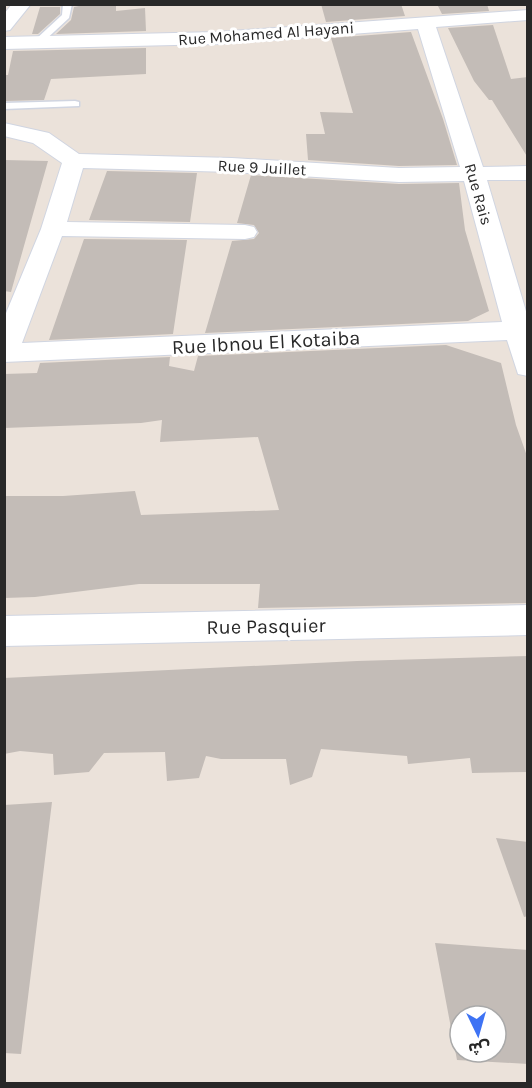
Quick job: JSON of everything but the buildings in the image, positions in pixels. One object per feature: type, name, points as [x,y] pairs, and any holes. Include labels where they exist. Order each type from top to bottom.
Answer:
[{"type":"street","points":[[4,26],[22,4]]},
{"type":"street","name":"Rue Mohamed Al Hayani","points":[[4,43],[217,38],[528,15]]},
{"type":"street","name":"Rue Rais","points":[[425,22],[523,330],[528,367]]},
{"type":"street","points":[[4,129],[41,138],[74,160],[53,229],[4,353]]},
{"type":"street","name":"Rue 9 Juillet","points":[[74,160],[232,165],[399,175],[528,173]]},
{"type":"street","points":[[53,229],[245,232]]},
{"type":"street","name":"Rue Ibnou El Kotaiba","points":[[4,353],[523,330]]},
{"type":"street","name":"Rue Pasquier","points":[[4,631],[528,620]]},
{"type":"lane","points":[[38,42],[66,16],[68,4]]},
{"type":"lane","points":[[4,106],[75,104]]}]
